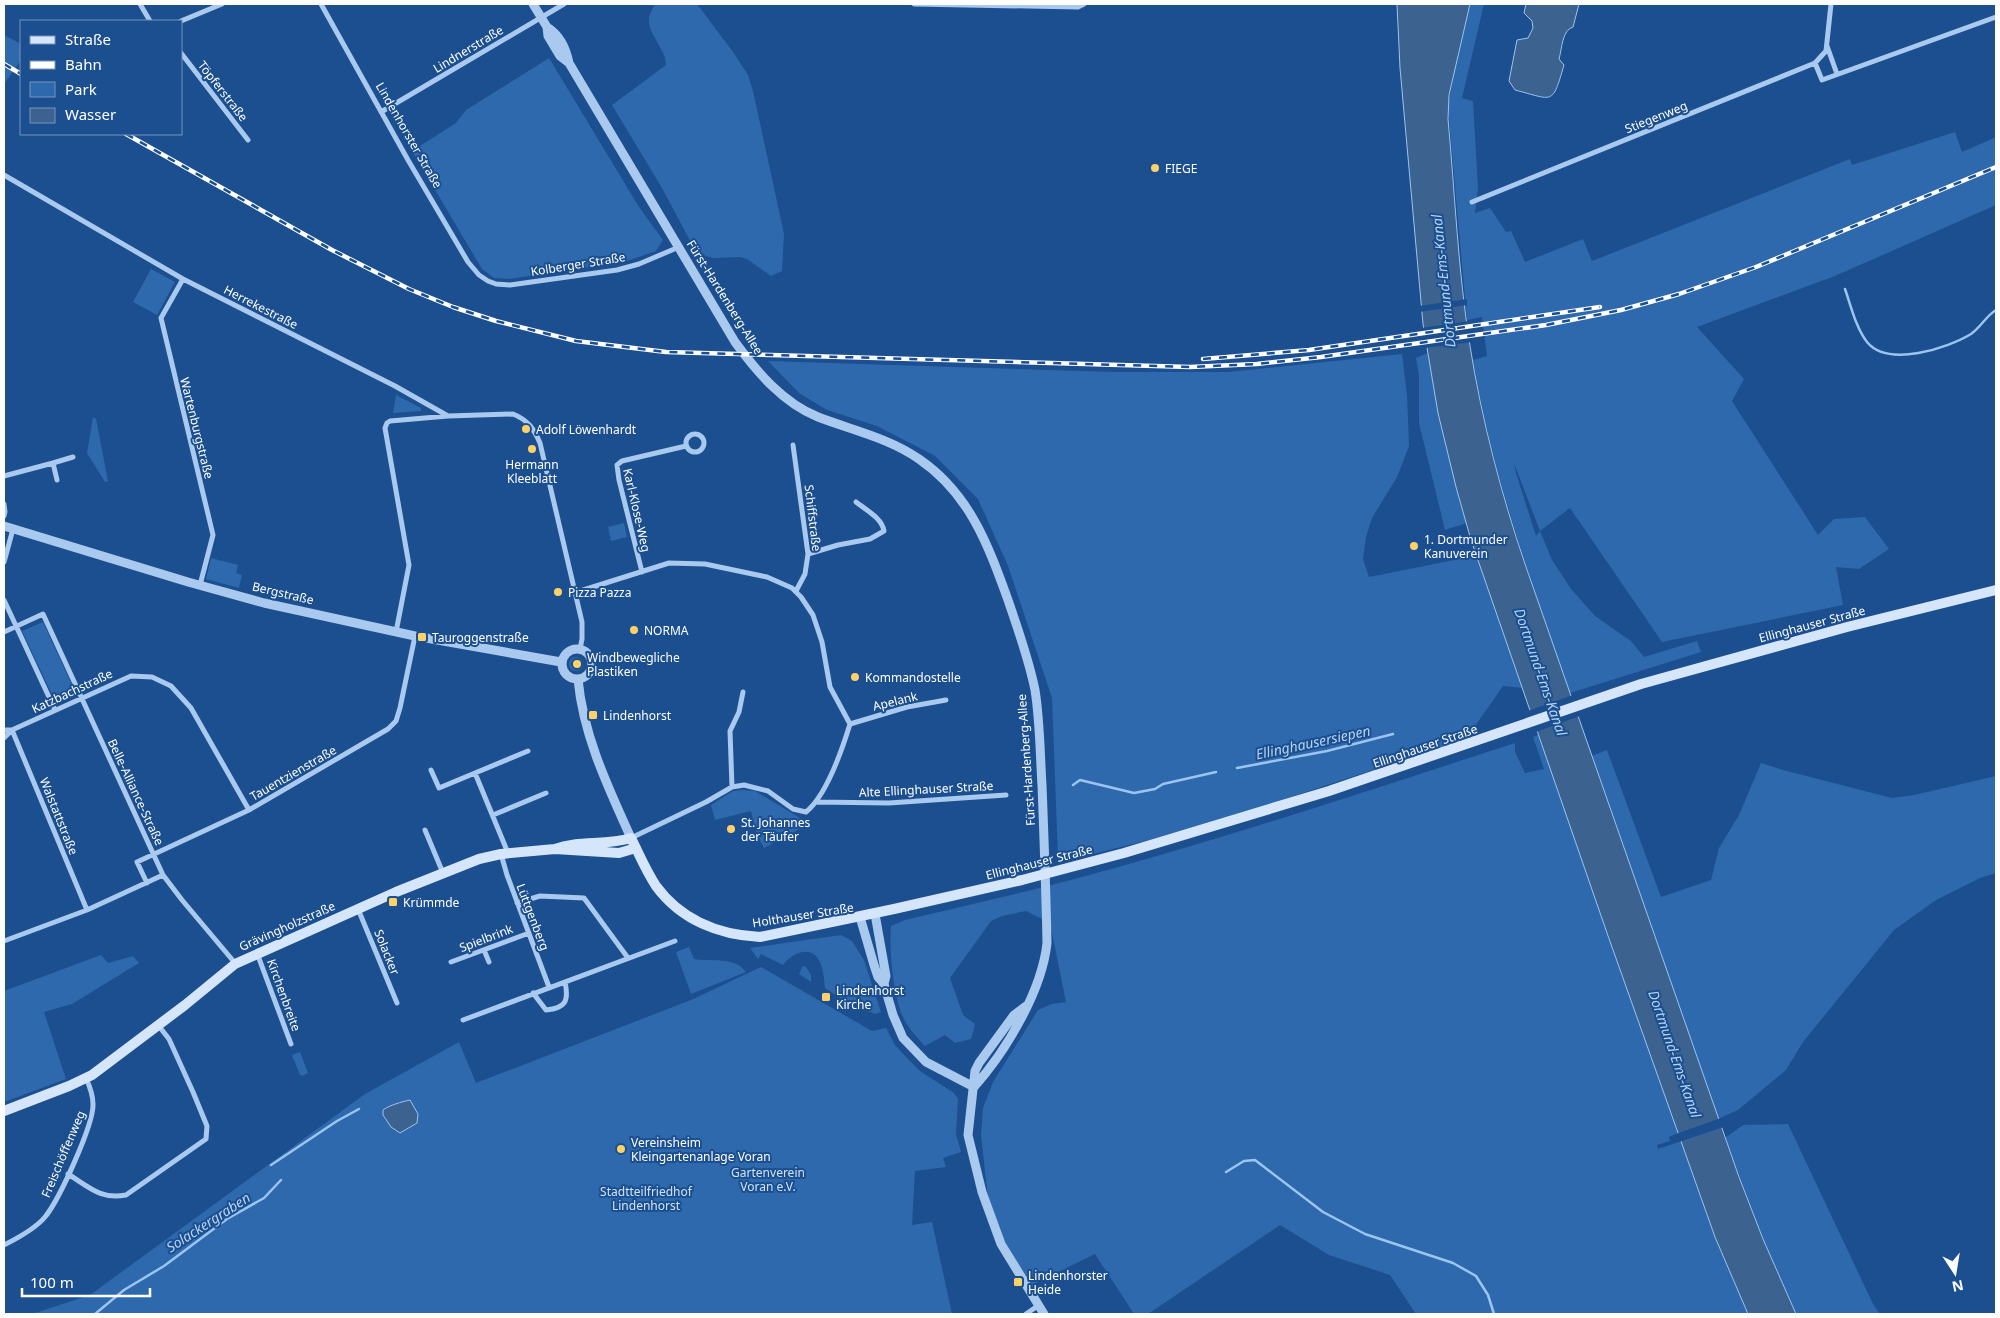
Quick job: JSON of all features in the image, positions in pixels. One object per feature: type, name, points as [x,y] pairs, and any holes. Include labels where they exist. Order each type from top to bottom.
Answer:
[{"type":"main road","name":"Ellinghauser Straße","points":[[860,917],[1066,869],[1206,829],[1338,788],[1641,684],[1848,627],[1996,590]]},
{"type":"main road","points":[[631,838],[636,848]]},
{"type":"main road","name":"Grävingholzstraße","points":[[555,849],[568,844],[608,843],[631,838]]},
{"type":"main road","name":"Grävingholzstraße","points":[[4,1111],[86,1078],[236,964],[358,908],[479,859],[504,853],[555,849],[626,852],[636,848]]},
{"type":"main road","name":"Holthauser Straße","points":[[636,848],[650,876],[662,894],[683,913],[701,924],[724,932],[739,936],[760,937],[860,917]]},
{"type":"street","points":[[140,4],[149,20]]},
{"type":"street","points":[[182,21],[220,4]]},
{"type":"street","name":"Lindenhorster Straße","points":[[321,4],[468,262],[479,276]]},
{"type":"street","name":"Fürst-Hardenberg-Allee","points":[[534,4],[547,27],[556,33],[567,51],[569,63],[735,342],[750,363],[770,384],[793,403],[816,416],[879,439],[918,458],[940,475],[960,497],[976,522],[995,564],[1017,624],[1035,690],[1042,786],[1047,943],[1040,977],[1026,1006],[1014,1015],[979,1063],[975,1072],[974,1087]]},
{"type":"street","name":"Lindnerstraße","points":[[382,112],[564,4]]},
{"type":"street","points":[[914,4],[1078,7],[1084,4]]},
{"type":"street","points":[[1831,4],[1827,45],[1824,56],[1815,63],[1822,80],[1996,17]]},
{"type":"street","points":[[1827,45],[1837,74]]},
{"type":"street","name":"Töpferstraße","points":[[182,54],[248,140]]},
{"type":"street","name":"Stiegenweg","points":[[1472,202],[1815,63]]},
{"type":"street","name":"Herrekestraße","points":[[4,175],[183,279],[395,386],[448,416]]},
{"type":"street","name":"Kolberger Straße","points":[[479,276],[496,284],[518,285],[564,276],[617,270],[639,264],[679,248]]},
{"type":"street","name":"Wartenburgstraße","points":[[183,279],[160,318],[213,534],[200,586]]},
{"type":"street","points":[[396,632],[409,565],[385,428],[386,423],[390,421],[448,416],[513,414],[522,417],[534,428],[540,443],[582,622],[580,649]]},
{"type":"street","name":"Schiffstraße","points":[[793,445],[808,554],[805,574],[796,591]]},
{"type":"street","name":"Karl-Klose-Weg","points":[[642,572],[617,465],[622,461],[686,446]]},
{"type":"street","points":[[4,476],[73,457]]},
{"type":"street","points":[[53,463],[57,480]]},
{"type":"street","points":[[808,554],[838,544],[870,539],[884,531],[883,525],[878,519],[856,502]]},
{"type":"street","points":[[4,504],[4,516]]},
{"type":"street","name":"Bergstraße","points":[[4,526],[200,586],[264,603],[415,636],[562,662]]},
{"type":"street","points":[[4,562],[13,529]]},
{"type":"street","points":[[576,592],[669,563],[705,564],[767,577],[796,591],[808,606],[817,626],[830,687],[850,724],[836,765],[816,802]]},
{"type":"street","points":[[4,600],[55,710]]},
{"type":"street","name":"Belle-Alliance-Straße","points":[[16,626],[42,614],[163,875],[236,964]]},
{"type":"street","points":[[4,632],[16,626]]},
{"type":"street","name":"Tauentzienstraße","points":[[147,883],[137,862],[250,810],[388,729],[396,721],[415,636]]},
{"type":"street","points":[[580,649],[591,658],[592,668],[586,676],[578,680],[565,674],[562,662],[563,657],[570,650],[580,649]]},
{"type":"street","name":"Katzbachstraße","points":[[4,738],[12,730],[131,676],[152,677],[171,686],[192,708],[250,810]]},
{"type":"street","points":[[578,680],[585,717],[600,767],[631,838],[706,802],[732,787],[730,731],[739,712],[743,692]]},
{"type":"street","name":"Apelank","points":[[850,724],[907,707],[946,700]]},
{"type":"street","name":"Katzbachstraße","points":[[4,730],[12,730]]},
{"type":"street","name":"Walstattstraße","points":[[12,730],[87,910]]},
{"type":"street","points":[[431,770],[439,788],[528,751]]},
{"type":"street","name":"Lüttgenberg","points":[[475,773],[493,815],[517,903],[549,987]]},
{"type":"street","name":"Alte Ellinghauser Straße","points":[[732,787],[744,785],[768,791],[794,809],[806,812],[816,802],[889,803],[1006,795]]},
{"type":"street","points":[[493,815],[546,793]]},
{"type":"street","points":[[425,830],[443,873]]},
{"type":"street","points":[[4,940],[87,910],[163,875]]},
{"type":"street","points":[[517,903],[540,896],[584,898],[628,958]]},
{"type":"street","name":"Solacker","points":[[358,908],[397,1003]]},
{"type":"street","name":"Holthauser Straße","points":[[875,914],[886,976],[884,984]]},
{"type":"street","name":"Holthauser Straße","points":[[860,917],[878,977],[884,984],[892,1015],[900,1033],[926,1062],[974,1087]]},
{"type":"street","name":"Spielbrink","points":[[451,962],[528,933]]},
{"type":"street","points":[[462,1020],[675,941]]},
{"type":"street","points":[[484,950],[489,962]]},
{"type":"street","name":"Kirchenbreite","points":[[257,953],[291,1044]]},
{"type":"street","points":[[533,993],[546,1010],[558,1009],[564,1004],[567,995],[565,982]]},
{"type":"street","points":[[68,1174],[103,1196],[114,1198],[126,1196],[206,1139],[207,1126],[193,1092],[169,1039],[158,1025]]},
{"type":"street","name":"Freischöffenweg","points":[[4,1245],[29,1230],[45,1217],[53,1205],[92,1116],[92,1090],[86,1078]]},
{"type":"street","points":[[974,1087],[970,1105],[968,1134],[982,1192],[1001,1244],[1044,1314]]},
{"type":"street","points":[[1026,1314],[1039,1305]]},
{"type":"green space","points":[[655,4],[697,4],[748,75],[784,234],[782,271],[771,276],[747,259],[740,257],[713,258],[694,248],[662,188],[612,105],[666,65],[663,53],[649,25],[649,19]]},
{"type":"green space","points":[[1470,4],[1484,4],[1462,98],[1473,101],[1478,188],[1475,213],[1490,208],[1506,232],[1511,231],[1525,262],[1583,239],[1592,261],[1850,159],[1852,165],[1955,132],[1962,152],[1996,137],[1996,205],[1835,276],[1697,327],[1744,379],[1732,401],[1818,535],[1834,519],[1865,517],[1889,549],[1859,569],[1836,567],[1843,605],[1662,642],[1570,508],[1540,531],[1552,560],[1571,589],[1595,616],[1631,641],[1644,657],[1697,641],[1701,652],[1570,693],[1514,528],[1481,403],[1473,360],[1487,356],[1482,317],[1467,320],[1448,107]],"holes":[[[1514,463],[1540,531],[1536,536],[1516,473]]]},
{"type":"green space","points":[[4,35],[20,43],[20,61],[4,84]]},
{"type":"green space","points":[[549,58],[639,207],[663,240],[656,251],[624,262],[509,279],[494,278],[482,269],[412,151],[456,123],[466,110]]},
{"type":"green space","points":[[151,269],[175,282],[157,315],[133,302]]},
{"type":"green space","points":[[1428,353],[1446,447],[1467,523],[1445,530],[1419,423],[1419,375],[1416,358]]},
{"type":"green space","points":[[1402,354],[1407,395],[1409,446],[1397,477],[1372,518],[1366,537],[1363,559],[1369,577],[1459,559],[1476,553],[1523,688],[1503,686],[1466,739],[1276,802],[1149,840],[1065,861],[1059,861],[1058,857],[1052,698],[1008,566],[978,499],[935,456],[877,426],[827,410],[799,393],[768,361],[1113,372],[1228,372]]},
{"type":"green space","points":[[396,395],[421,408],[421,411],[393,413]]},
{"type":"green space","points":[[93,417],[96,419],[108,481],[105,482],[87,453]]},
{"type":"green space","points":[[624,523],[627,537],[611,541],[608,527]]},
{"type":"green space","points":[[211,558],[238,565],[236,573],[242,575],[239,588],[206,579]]},
{"type":"green space","points":[[43,622],[76,694],[56,703],[22,631]]},
{"type":"green space","points":[[576,657],[581,659],[583,664],[581,669],[576,671],[571,669],[569,664],[571,659]]},
{"type":"green space","points":[[1540,734],[1607,933],[1678,1133],[1669,1137],[1670,1141],[1657,1145],[1658,1149],[1681,1141],[1715,1237],[1748,1314],[1416,1314],[1390,1275],[1329,1255],[1280,1225],[1148,1314],[1134,1314],[1095,1254],[1028,1287],[990,1216],[981,1135],[983,1108],[993,1082],[1038,1010],[1052,1004],[1066,1002],[1050,923],[1026,911],[1002,916],[991,921],[950,978],[963,1015],[975,1024],[971,1039],[955,1043],[945,1035],[925,1046],[906,1024],[899,1006],[892,971],[891,926],[905,920],[1124,866],[1292,815],[1515,743],[1515,752],[1525,773],[1544,769],[1533,737]]},
{"type":"green space","points":[[1607,750],[1661,897],[1711,880],[1719,848],[1739,815],[1761,763],[1892,798],[1914,795],[1996,776],[1996,873],[1980,878],[1936,900],[1894,930],[1803,1042],[1786,1070],[1738,1110],[1718,1119],[1592,756]]},
{"type":"green space","points":[[733,791],[755,791],[805,821],[798,830],[764,848],[757,835],[751,811],[715,820],[711,805]]},
{"type":"green space","points":[[841,935],[852,941],[864,960],[881,1012],[875,1014],[840,998],[825,988],[823,973],[819,960],[815,955],[805,952],[799,953],[783,965],[761,954],[758,959],[750,948]]},
{"type":"green space","points":[[689,947],[694,959],[729,962],[736,964],[746,972],[691,994],[676,952]]},
{"type":"green space","points":[[101,955],[108,963],[133,956],[139,963],[72,1004],[44,1012],[66,1079],[4,1102],[4,991]]},
{"type":"green space","points":[[803,966],[806,967],[811,975],[811,982],[799,974]]},
{"type":"green space","points":[[761,967],[872,1031],[886,1028],[895,1045],[920,1071],[954,1093],[958,1099],[956,1134],[961,1152],[943,1158],[946,1167],[915,1171],[912,1225],[932,1222],[952,1314],[32,1314],[90,1295],[365,1094],[459,1042],[476,1083],[691,1000]],"holes":[[[389,1106],[395,1106],[417,1123],[404,1131],[383,1115],[384,1109]]]},
{"type":"green space","points":[[300,1052],[308,1073],[302,1076],[292,1055]]},
{"type":"green space","points":[[1788,1124],[1874,1306],[1880,1314],[1796,1314],[1763,1239],[1725,1138],[1743,1125]]},
{"type":"water","name":"Dortmund-Ems-Kanal","points":[[1397,4],[1470,4],[1449,95],[1448,119],[1466,318],[1480,402],[1493,456],[1525,564],[1739,1177],[1763,1239],[1796,1314],[1748,1314],[1715,1237],[1471,540],[1438,413],[1423,324],[1400,68]]},
{"type":"water","points":[[1526,4],[1579,4],[1573,27],[1569,29],[1563,40],[1559,59],[1564,65],[1557,88],[1550,97],[1537,96],[1515,90],[1509,81],[1517,40],[1528,38],[1533,28],[1532,21],[1524,13]]},
{"type":"water","points":[[410,1100],[418,1114],[417,1123],[400,1133],[391,1127],[383,1115],[383,1110],[392,1105]]},
{"type":"pier","points":[[1467,299],[1467,305],[1419,312],[1419,306]]},
{"type":"pier","points":[[1469,321],[1472,342],[1425,348],[1421,328]]},
{"type":"pier","points":[[1573,695],[1580,716],[1536,732],[1528,711]]},
{"type":"pier","points":[[1721,1118],[1724,1127],[1679,1142],[1676,1134]]},
{"type":"waterway","points":[[1845,289],[1854,317],[1867,342],[1877,350],[1889,354],[1918,353],[1948,345],[1971,334],[1996,310]]},
{"type":"waterway","name":"Ellinghausersiepen","points":[[1237,768],[1327,751],[1393,734]]},
{"type":"waterway","name":"Ellinghausersiepen","points":[[1073,785],[1080,780],[1134,793],[1155,789],[1163,784],[1216,772]]},
{"type":"waterway","points":[[271,1165],[337,1121],[359,1109]]},
{"type":"waterway","points":[[1226,1172],[1244,1161],[1255,1160],[1323,1212],[1365,1234],[1453,1263],[1476,1276],[1488,1295],[1494,1314]]},
{"type":"waterway","name":"Solackergraben","points":[[95,1314],[124,1290],[164,1266],[227,1219],[264,1198],[281,1180]]},
{"type":"railway","points":[[4,64],[20,73]]},
{"type":"railway","points":[[128,135],[332,250],[409,289],[453,307],[496,321],[576,341],[666,352],[1190,367],[1257,364],[1321,357],[1546,325],[1621,310],[1679,294],[1756,267],[1996,167]]},
{"type":"railway","points":[[1203,359],[1309,350],[1600,307]]},
{"type":"place","name":"FIEGE","points":[[1155,168]]},
{"type":"place","name":"Adolf Löwenhardt","points":[[526,429]]},
{"type":"place","name":"Hermann Kleeblatt","points":[[532,449]]},
{"type":"place","name":"1. Dortmunder Kanuverein","points":[[1414,546]]},
{"type":"place","name":"Pizza Pazza","points":[[558,592]]},
{"type":"place","name":"NORMA","points":[[634,630]]},
{"type":"place","name":"Tauroggenstraße","points":[[422,637]]},
{"type":"place","name":"Windbewegliche Plastiken","points":[[577,664]]},
{"type":"place","name":"Kommandostelle","points":[[855,677]]},
{"type":"place","name":"Lindenhorst","points":[[593,715]]},
{"type":"place","name":"St. Johannes der Täufer","points":[[731,829]]},
{"type":"place","name":"Krümmde","points":[[393,902]]},
{"type":"place","name":"Lindenhorst Kirche","points":[[826,997]]},
{"type":"place","name":"Vereinsheim Kleingartenanlage Voran","points":[[621,1149]]},
{"type":"place","name":"Lindenhorster Heide","points":[[1018,1282]]},
{"type":"park label","name":"Gartenverein Voran e.V.","points":[[768,1179]]},
{"type":"park label","name":"Stadtteilfriedhof Lindenhorst","points":[[646,1198]]}]
